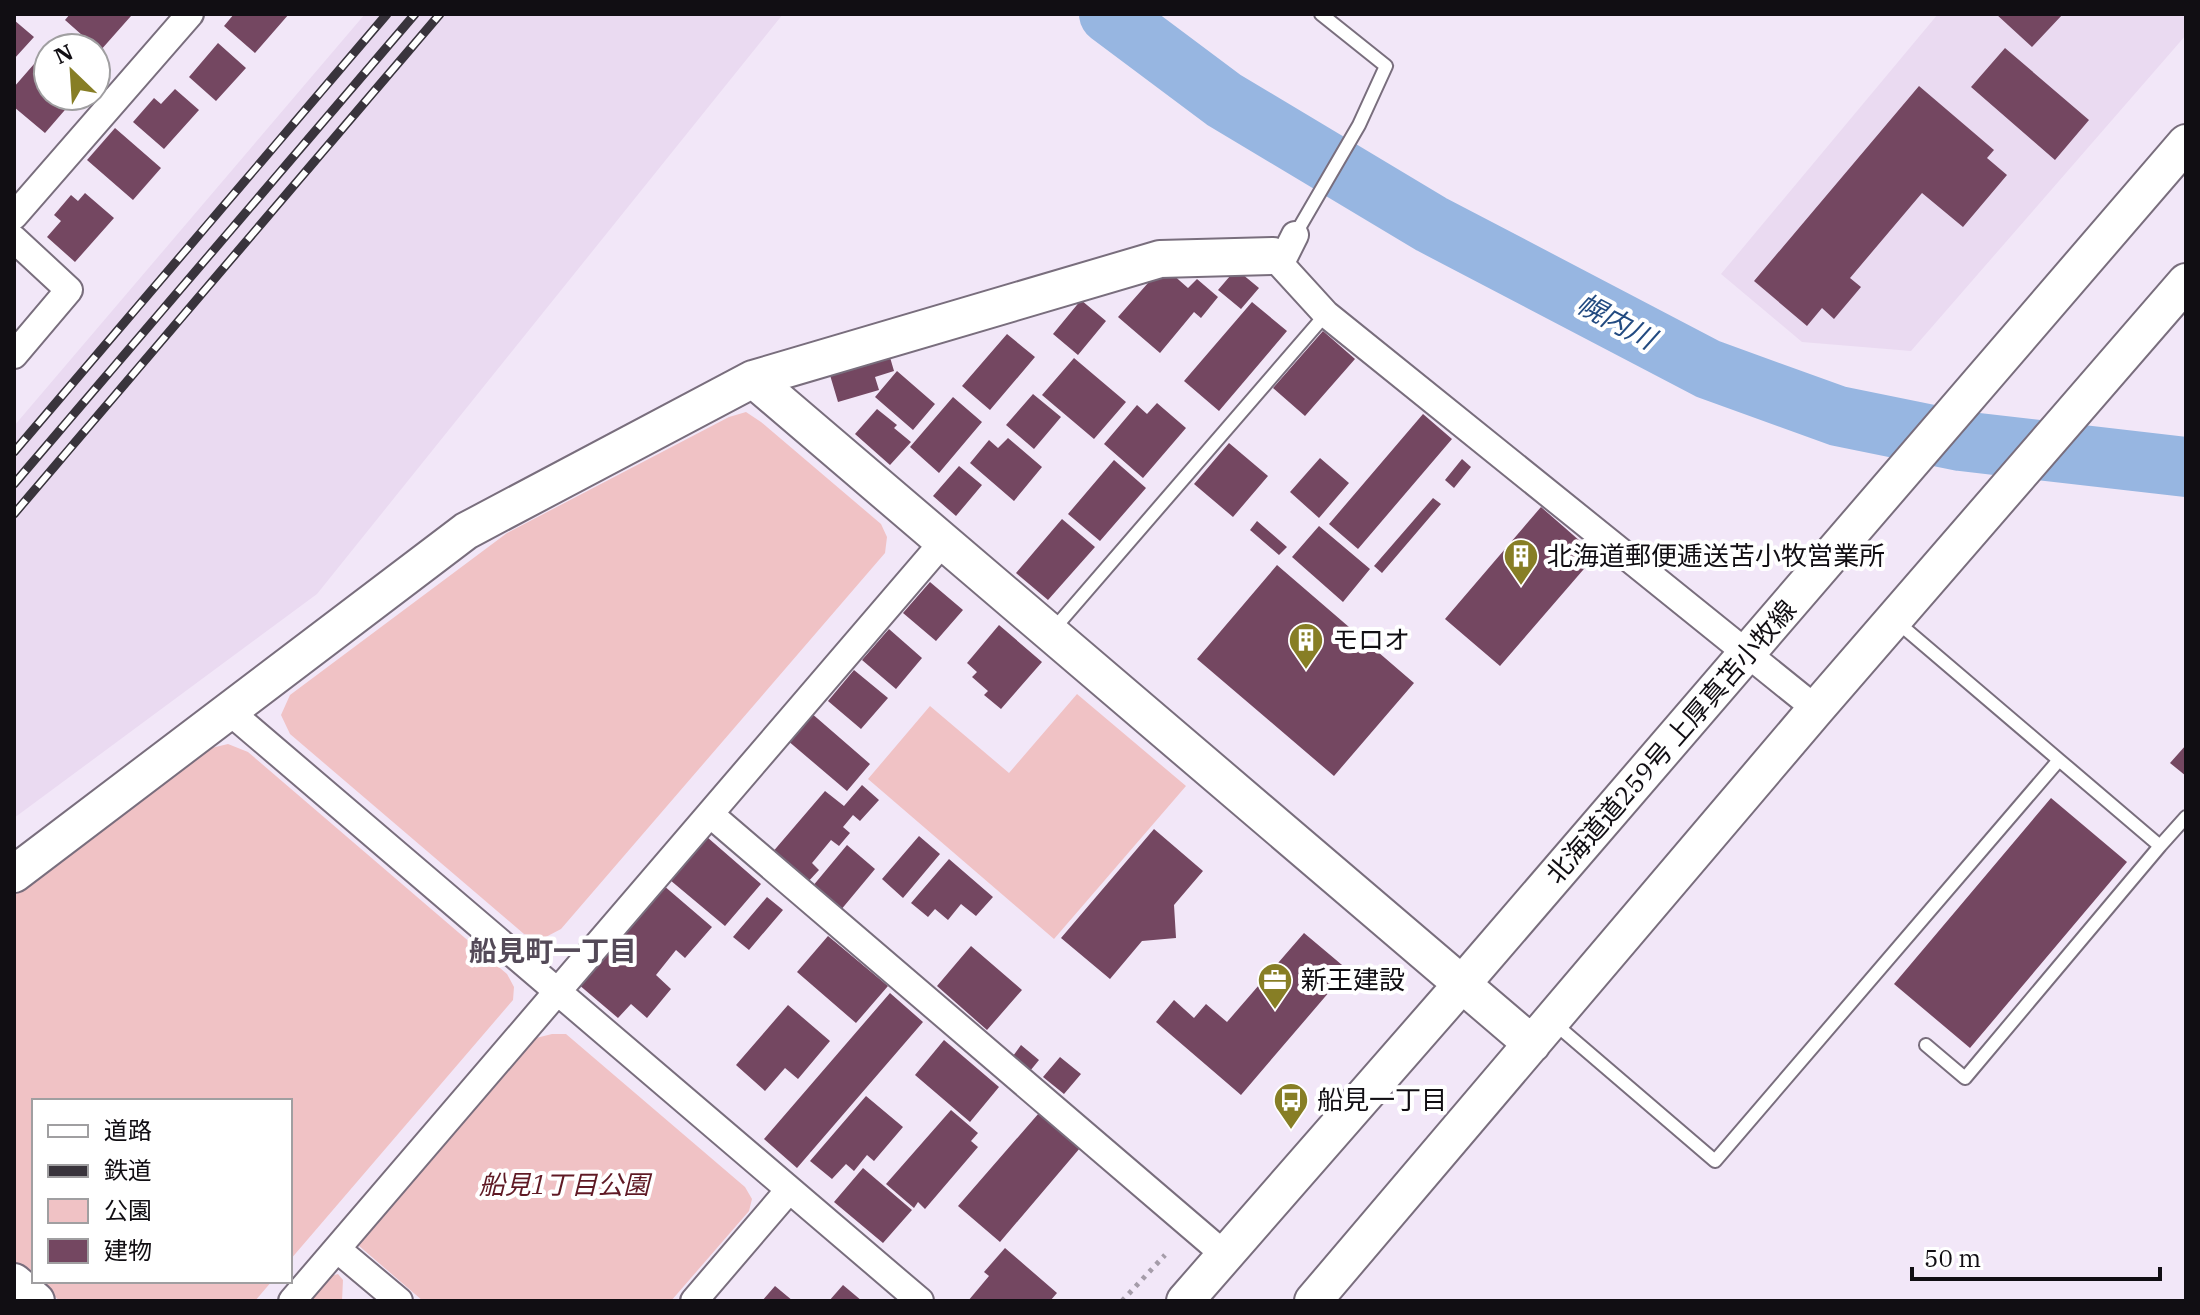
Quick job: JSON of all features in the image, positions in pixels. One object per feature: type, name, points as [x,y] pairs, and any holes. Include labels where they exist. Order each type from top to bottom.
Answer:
[{"type":"main road","name":"北海道道259号 上厚真苫小牧線","points":[[1185,1301],[2186,143]]},
{"type":"main road","points":[[14,874],[466,531],[753,379],[1160,259],[1283,252]]},
{"type":"main road","points":[[1313,1301],[1893,618],[2186,282]]},
{"type":"main road","points":[[753,379],[1462,984],[1542,1033]]},
{"type":"main road","points":[[14,1282],[36,1301]]},
{"type":"street","points":[[14,216],[190,14]]},
{"type":"street","points":[[14,239],[69,290],[14,355]]},
{"type":"street","points":[[1283,252],[1326,314],[1816,709]]},
{"type":"street","points":[[292,1301],[943,542]]},
{"type":"street","points":[[229,711],[920,1301]]},
{"type":"street","points":[[710,814],[1225,1255]]},
{"type":"street","points":[[694,1301],[789,1190]]},
{"type":"street","points":[[337,1249],[399,1301]]},
{"type":"lane","points":[[1283,252],[1359,125],[1386,66],[1321,14]]},
{"type":"lane","points":[[1050,633],[1326,314]]},
{"type":"lane","points":[[1893,618],[2160,846]]},
{"type":"lane","points":[[1542,1033],[1715,1161],[2059,760]]},
{"type":"lane","points":[[1926,1045],[1965,1078],[2186,817]]},
{"type":"path","points":[[1122,1301],[1165,1255]]},
{"type":"shaded area","points":[[365,14],[783,14],[317,594],[14,818],[14,426]]},
{"type":"shaded area","points":[[1938,14],[2186,14],[2186,35],[1911,351],[1802,342],[1721,274]]},
{"type":"green space","points":[[746,412],[881,524],[887,537],[885,553],[561,929],[542,939],[524,934],[290,734],[281,715],[290,695],[507,533],[729,417]]},
{"type":"green space","points":[[1077,694],[1186,786],[1054,939],[868,779],[930,706],[1009,773]]},
{"type":"green space","points":[[228,744],[248,752],[507,974],[514,987],[513,1000],[292,1258],[292,1099],[32,1099],[32,1277],[14,1262],[14,896],[203,750]]},
{"type":"green space","name":"船見1丁目公園","points":[[566,1034],[745,1187],[752,1199],[749,1211],[671,1301],[423,1301],[358,1245],[536,1038]]},
{"type":"green space","points":[[338,1274],[343,1280],[342,1301],[309,1301],[327,1277]]},
{"type":"green space","points":[[38,1283],[270,1283],[255,1301],[60,1301]]},
{"type":"building","points":[[70,14],[131,16],[112,37],[112,32],[79,32],[65,20]]},
{"type":"building","points":[[234,14],[289,14],[255,53],[224,26]]},
{"type":"building","points":[[1996,14],[2063,14],[2032,47]]},
{"type":"building","points":[[14,20],[32,35],[32,39],[14,59]]},
{"type":"building","points":[[218,43],[246,68],[216,101],[189,77]]},
{"type":"building","points":[[2005,48],[2089,120],[2055,160],[1971,87]]},
{"type":"building","points":[[32,66],[32,112],[63,112],[45,133],[14,107],[14,87]]},
{"type":"building","points":[[1919,86],[1994,150],[1987,158],[2007,175],[1963,227],[1922,193],[1850,278],[1861,287],[1834,319],[1822,308],[1807,326],[1754,281]]},
{"type":"building","points":[[175,89],[199,110],[164,149],[133,122],[154,98],[161,104]]},
{"type":"building","points":[[115,128],[161,168],[133,200],[87,160]]},
{"type":"building","points":[[85,193],[114,218],[75,262],[47,237],[61,221],[54,215],[71,195],[78,201]]},
{"type":"building","points":[[1163,266],[1188,288],[1197,279],[1218,297],[1201,318],[1194,312],[1160,353],[1118,317]]},
{"type":"building","points":[[1236,269],[1259,288],[1241,309],[1218,290]]},
{"type":"building","points":[[1081,300],[1106,321],[1078,355],[1053,334]]},
{"type":"building","points":[[1252,302],[1287,331],[1219,411],[1184,381]]},
{"type":"building","points":[[1323,331],[1355,359],[1305,416],[1273,388]]},
{"type":"building","points":[[1007,334],[1035,357],[990,410],[962,386]]},
{"type":"building","points":[[887,347],[894,371],[875,377],[879,390],[838,402],[827,365]]},
{"type":"building","points":[[1074,358],[1126,402],[1094,439],[1042,395]]},
{"type":"building","points":[[897,371],[935,404],[913,430],[875,397]]},
{"type":"building","points":[[1033,394],[1061,417],[1034,449],[1006,425]]},
{"type":"building","points":[[953,397],[982,422],[939,473],[910,447]]},
{"type":"building","points":[[1157,403],[1186,428],[1143,478],[1104,444],[1137,405],[1147,414]]},
{"type":"building","points":[[877,409],[897,425],[894,428],[911,442],[890,465],[855,434]]},
{"type":"building","points":[[1423,414],[1452,439],[1358,549],[1329,524]]},
{"type":"building","points":[[1008,438],[1042,467],[1014,501],[970,463],[989,440],[998,448]]},
{"type":"building","points":[[1229,443],[1268,476],[1233,517],[1194,484]]},
{"type":"building","points":[[1320,458],[1349,483],[1319,518],[1290,492]]},
{"type":"building","points":[[1462,459],[1471,467],[1454,488],[1445,480]]},
{"type":"building","points":[[1114,460],[1146,488],[1100,541],[1068,514]]},
{"type":"building","points":[[959,466],[982,485],[956,516],[933,496]]},
{"type":"building","points":[[1433,498],[1441,504],[1382,573],[1374,566]]},
{"type":"building","name":"北海道郵便逓送苫小牧営業所","points":[[1541,507],[1596,555],[1500,666],[1445,619]]},
{"type":"building","points":[[1062,519],[1095,547],[1048,600],[1016,573]]},
{"type":"building","points":[[1257,521],[1287,547],[1279,555],[1250,530]]},
{"type":"building","points":[[1319,526],[1370,569],[1343,602],[1292,557]]},
{"type":"building","name":"モロオ","points":[[1277,565],[1414,683],[1334,776],[1197,659]]},
{"type":"building","points":[[930,582],[963,610],[936,641],[903,613]]},
{"type":"building","points":[[999,625],[1042,662],[1001,709],[984,695],[988,691],[972,677],[977,672],[967,663]]},
{"type":"building","points":[[889,629],[922,658],[896,689],[862,660]]},
{"type":"building","points":[[854,670],[888,698],[861,729],[828,701]]},
{"type":"building","points":[[810,712],[870,764],[847,791],[787,740]]},
{"type":"building","points":[[2186,745],[2186,776],[2170,763]]},
{"type":"building","points":[[862,785],[879,800],[860,821],[853,815],[843,827],[850,833],[839,846],[831,840],[812,863],[819,870],[806,884],[771,854],[825,791],[844,806]]},
{"type":"building","points":[[2051,798],[2127,862],[1970,1048],[1894,984]]},
{"type":"building","points":[[1154,829],[1203,871],[1174,905],[1176,938],[1142,941],[1110,979],[1061,938]]},
{"type":"building","points":[[919,836],[940,854],[903,898],[882,879]]},
{"type":"building","points":[[707,837],[761,884],[725,926],[670,880]]},
{"type":"building","points":[[847,845],[875,869],[840,911],[812,887]]},
{"type":"building","points":[[949,859],[993,897],[976,916],[961,904],[948,920],[935,909],[928,917],[911,903]]},
{"type":"building","points":[[663,885],[712,927],[685,958],[676,950],[656,975],[671,989],[647,1018],[631,1004],[618,1018],[578,984]]},
{"type":"building","points":[[767,897],[783,910],[749,950],[733,937]]},
{"type":"building","name":"新王建設","points":[[1304,933],[1348,970],[1241,1095],[1156,1022],[1174,1000],[1194,1018],[1206,1004],[1227,1022]]},
{"type":"building","points":[[828,936],[888,986],[856,1023],[797,972]]},
{"type":"building","points":[[971,946],[1022,990],[987,1030],[937,986]]},
{"type":"building","points":[[890,993],[923,1022],[797,1168],[764,1139]]},
{"type":"building","points":[[788,1005],[830,1041],[798,1079],[785,1068],[765,1091],[736,1065]]},
{"type":"building","points":[[944,1040],[999,1087],[970,1122],[915,1075]]},
{"type":"building","points":[[1021,1045],[1039,1060],[1030,1071],[1013,1056]]},
{"type":"building","points":[[1060,1057],[1081,1074],[1064,1094],[1043,1077]]},
{"type":"building","points":[[866,1096],[903,1127],[874,1161],[867,1155],[854,1171],[846,1164],[832,1179],[810,1161]]},
{"type":"building","points":[[951,1110],[978,1133],[971,1141],[978,1147],[925,1209],[918,1202],[914,1208],[886,1184]]},
{"type":"building","points":[[1039,1113],[1080,1148],[1000,1242],[958,1206]]},
{"type":"building","points":[[863,1168],[912,1210],[883,1243],[834,1202]]},
{"type":"building","points":[[1005,1248],[1057,1293],[1050,1301],[968,1301],[989,1276],[984,1272]]},
{"type":"building","points":[[843,1285],[862,1301],[829,1301]]},
{"type":"building","points":[[775,1286],[793,1301],[762,1301]]},
{"type":"waterway","name":"幌内川","points":[[1109,14],[1224,100],[1431,224],[1708,369],[1838,416],[1961,441],[2186,467]]},
{"type":"railway","points":[[14,452],[387,14]]},
{"type":"railway","points":[[14,484],[415,14]]},
{"type":"railway","points":[[14,514],[440,14]]},
{"type":"place","name":"北海道郵便逓送苫小牧営業所","points":[[1521,587]]},
{"type":"place","name":"モロオ","points":[[1306,671]]},
{"type":"place","name":"新王建設","points":[[1275,1011]]},
{"type":"place","name":"船見一丁目","points":[[1291,1131]]},
{"type":"district","name":"船見町一丁目","points":[[553,951]]}]
